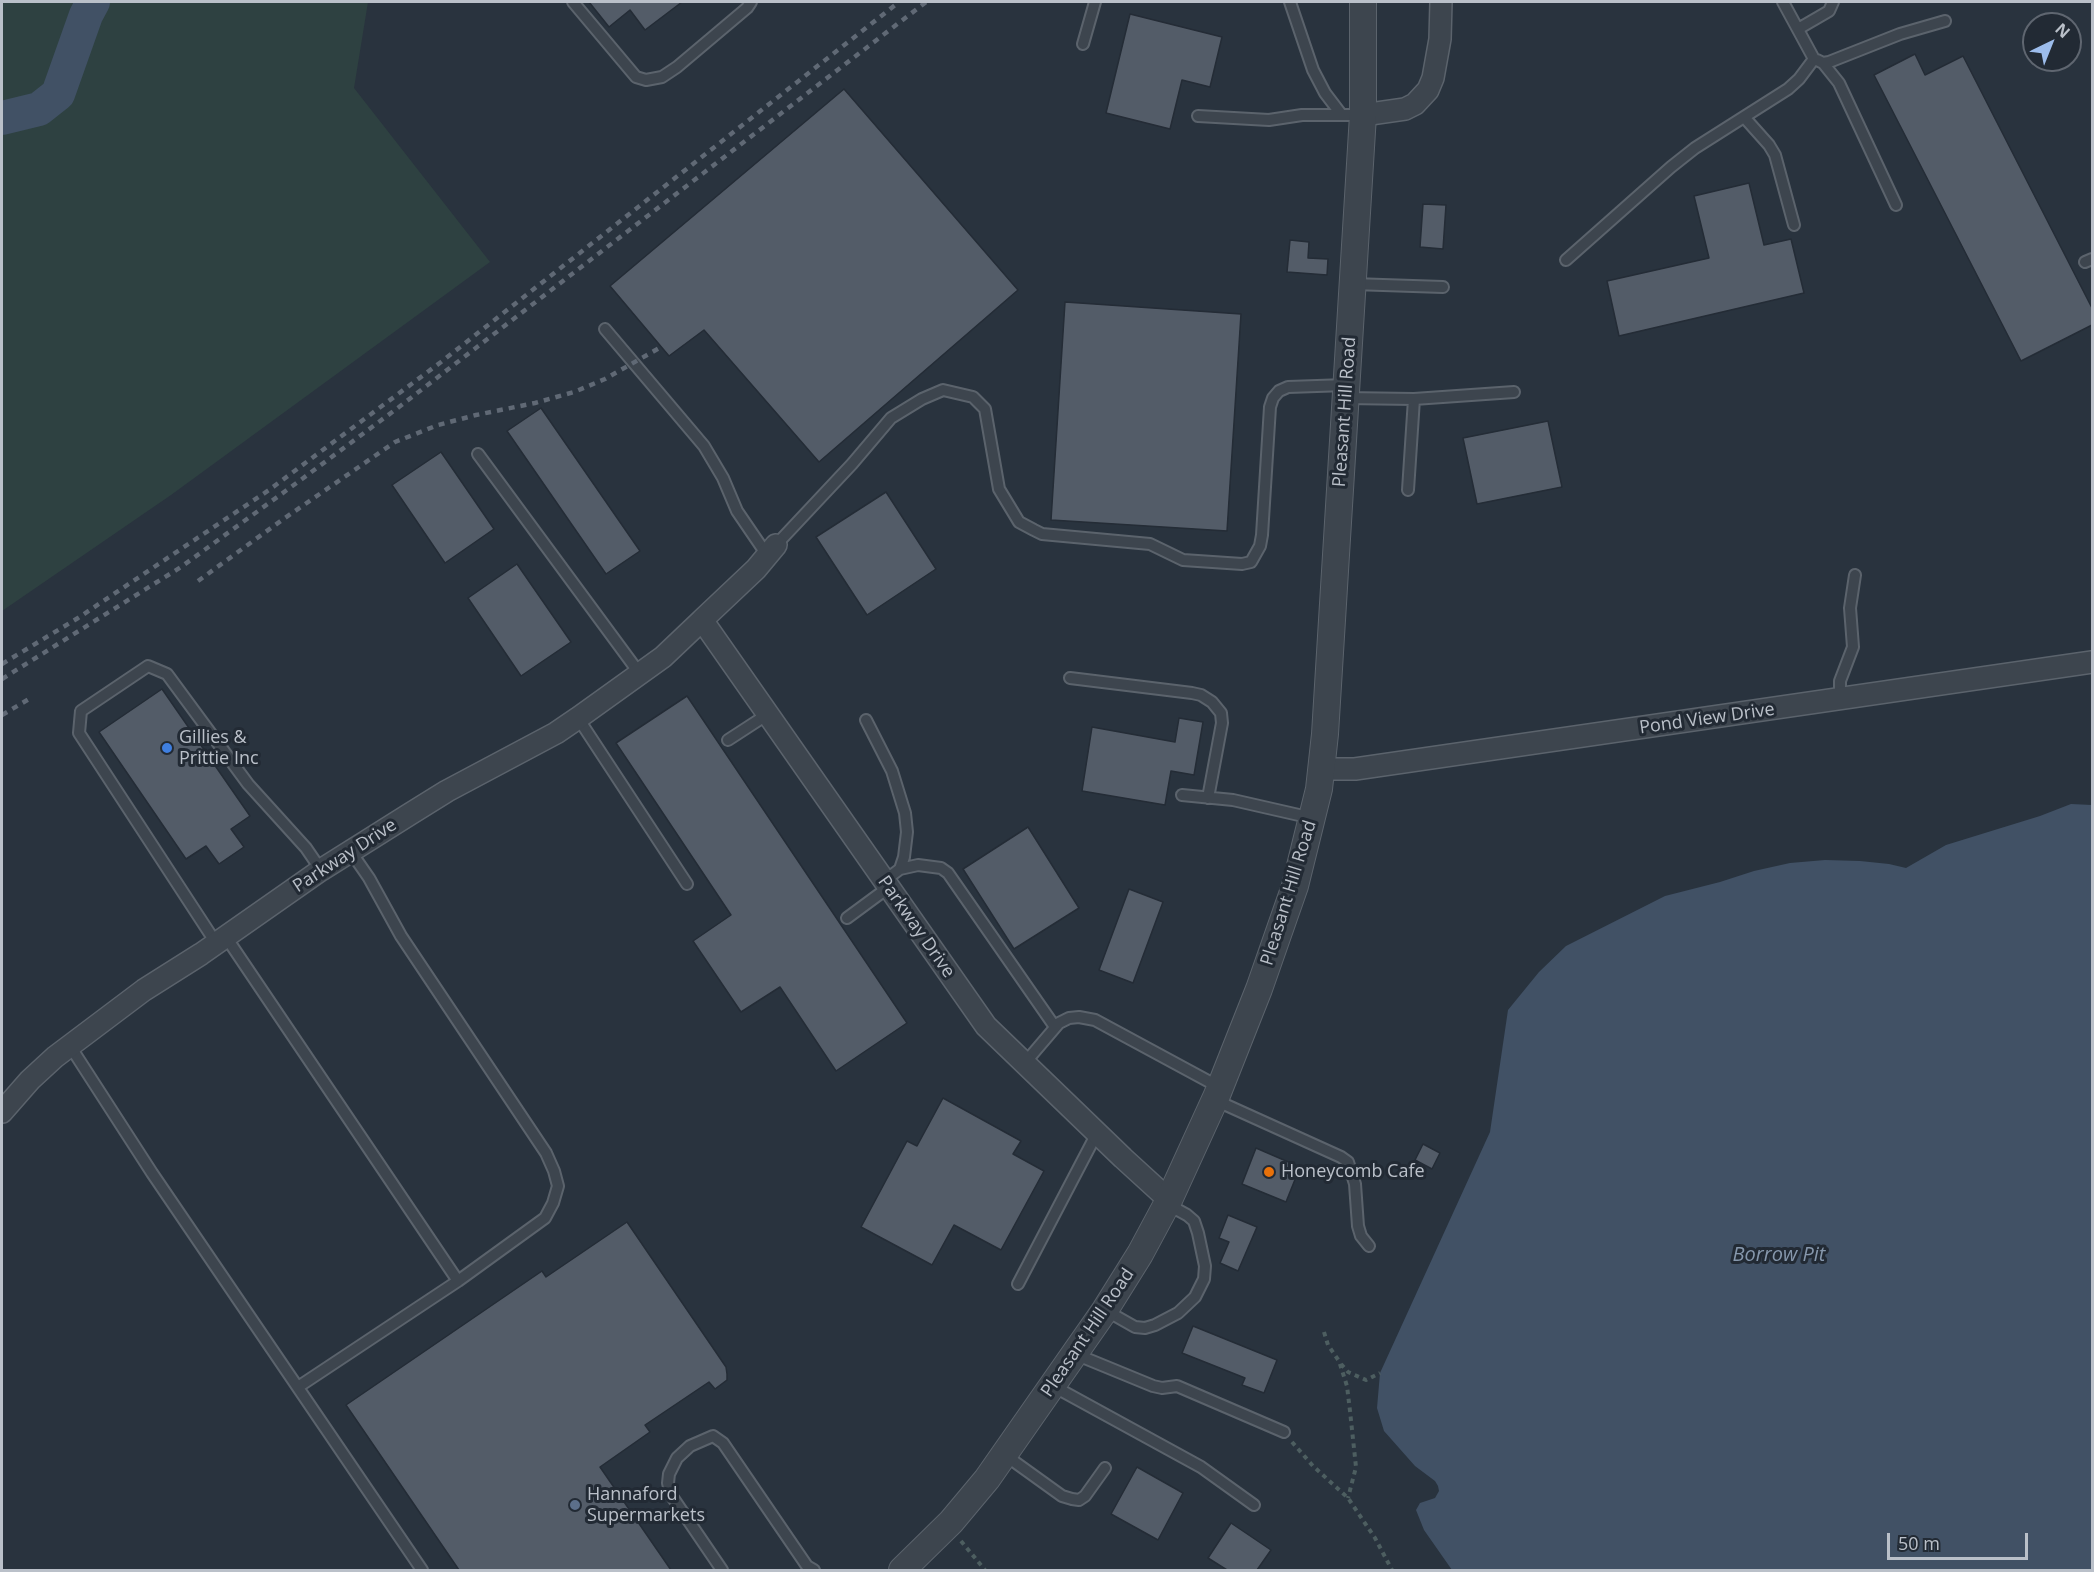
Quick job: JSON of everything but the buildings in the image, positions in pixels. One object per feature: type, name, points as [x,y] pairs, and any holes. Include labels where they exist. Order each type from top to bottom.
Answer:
[{"type":"street","name":"Pleasant Hill Road","points":[[902,1570],[972,1499],[1106,1310],[1140,1254],[1168,1202],[1217,1094],[1259,988],[1295,886],[1312,818],[1325,734],[1353,284],[1352,114],[1363,2]]},
{"type":"street","points":[[1352,114],[1405,109],[1415,104],[1428,90],[1434,78],[1440,39],[1441,2]]},
{"type":"street","name":"Parkway Drive","points":[[2,1112],[30,1080],[70,1046],[144,990],[221,940],[321,870],[447,791],[556,733],[640,674],[663,657],[756,569],[771,550]]},
{"type":"street","name":"Parkway Drive","points":[[702,620],[768,714],[891,879],[986,1026],[1168,1202]]},
{"type":"street","name":"Pond View Drive","points":[[1321,769],[1355,769],[2092,662]]},
{"type":"lane","points":[[573,2],[636,77],[646,80],[662,77],[677,67],[747,8],[751,2]]},
{"type":"lane","points":[[1083,44],[1095,2]]},
{"type":"lane","points":[[1290,2],[1313,70],[1325,93],[1352,114]]},
{"type":"lane","points":[[1783,2],[1819,61],[1839,83],[1896,205]]},
{"type":"lane","points":[[1798,29],[1829,11],[1833,2]]},
{"type":"lane","points":[[1566,260],[1671,166],[1695,148],[1788,89],[1819,61],[1900,33],[1945,21]]},
{"type":"lane","points":[[1198,116],[1269,120],[1302,115],[1352,114]]},
{"type":"lane","points":[[1744,117],[1769,145],[1775,156],[1794,225]]},
{"type":"lane","points":[[1353,284],[1443,287]]},
{"type":"lane","points":[[605,329],[704,446],[723,478],[737,512],[771,550],[852,464],[891,418],[942,390],[973,397],[985,409],[999,489],[1019,522],[1042,534],[1135,541],[1150,544],[1174,558],[1183,560],[1242,564],[1251,562],[1260,546],[1270,407],[1273,398],[1288,387],[1414,399],[1514,392]]},
{"type":"lane","points":[[1408,490],[1414,399]]},
{"type":"lane","points":[[478,454],[640,674]]},
{"type":"lane","points":[[1840,699],[1840,681],[1853,647],[1850,608],[1855,576]]},
{"type":"lane","points":[[321,870],[306,848],[248,784],[167,674],[148,666],[81,711],[79,733],[458,1281]]},
{"type":"lane","points":[[1070,678],[1192,693],[1201,695],[1212,702],[1221,713],[1222,723],[1208,798]]},
{"type":"lane","points":[[728,740],[768,714]]},
{"type":"lane","points":[[578,718],[687,885]]},
{"type":"lane","points":[[866,720],[892,771],[905,813],[907,832],[904,857],[891,879]]},
{"type":"lane","points":[[1182,795],[1233,800],[1312,818]]},
{"type":"lane","points":[[298,1387],[458,1281],[545,1218],[558,1186],[546,1154],[401,936],[369,878],[351,852]]},
{"type":"lane","points":[[847,918],[891,879],[918,865],[941,868],[954,879],[1055,1027]]},
{"type":"lane","points":[[1024,1064],[1055,1027],[1069,1018],[1095,1020],[1217,1094],[1341,1156],[1348,1162],[1355,1184],[1358,1226],[1361,1236],[1369,1246]]},
{"type":"lane","points":[[70,1046],[152,1173],[422,1570]]},
{"type":"lane","points":[[1018,1284],[1097,1133]]},
{"type":"lane","points":[[1106,1310],[1135,1327],[1145,1328],[1178,1313],[1195,1298],[1204,1279],[1205,1266],[1198,1233],[1194,1221],[1168,1202]]},
{"type":"lane","points":[[1075,1354],[1153,1386],[1162,1388],[1177,1386],[1284,1432]]},
{"type":"lane","points":[[1053,1386],[1201,1467],[1254,1505]]},
{"type":"lane","points":[[722,1570],[671,1495],[668,1483],[669,1474],[677,1458],[690,1446],[713,1436],[723,1443],[807,1569]]},
{"type":"lane","points":[[1004,1455],[1062,1496],[1079,1500],[1085,1496],[1106,1468]]},
{"type":"path","points":[[1324,1332],[1328,1345],[1348,1371],[1366,1380],[1380,1373]]},
{"type":"path","points":[[1339,1361],[1347,1386],[1356,1467],[1348,1498]]},
{"type":"path","points":[[1284,1432],[1313,1466],[1348,1498],[1375,1538],[1392,1570]]},
{"type":"path","points":[[951,1522],[962,1545],[985,1570]]},
{"type":"shaded area","points":[[2,2],[368,2],[354,88],[490,262],[171,495],[2,611]]},
{"type":"water","name":"Borrow Pit","points":[[2071,804],[2092,805],[2092,1570],[1452,1570],[1424,1530],[1416,1510],[1420,1503],[1435,1498],[1439,1491],[1438,1486],[1435,1481],[1415,1466],[1384,1431],[1377,1408],[1380,1373],[1490,1132],[1508,1010],[1539,972],[1566,946],[1665,896],[1790,863],[1825,860],[1860,861],[1906,868],[1946,845]]},
{"type":"waterway","points":[[2,118],[39,109],[58,94],[86,15],[93,2]]},
{"type":"railway","points":[[2,664],[78,618],[269,490],[441,362],[899,2]]},
{"type":"railway","points":[[2,679],[181,567],[302,479],[926,2]]},
{"type":"railway","points":[[198,581],[395,442],[438,425],[574,392],[605,379],[661,347]]},
{"type":"railway","points":[[2,715],[29,699]]},
{"type":"place","name":"Gillies & Prittie Inc","points":[[167,748]]},
{"type":"place","name":"Honeycomb Cafe","points":[[1269,1172]]},
{"type":"place","name":"Hannaford Supermarkets","points":[[575,1505]]}]
